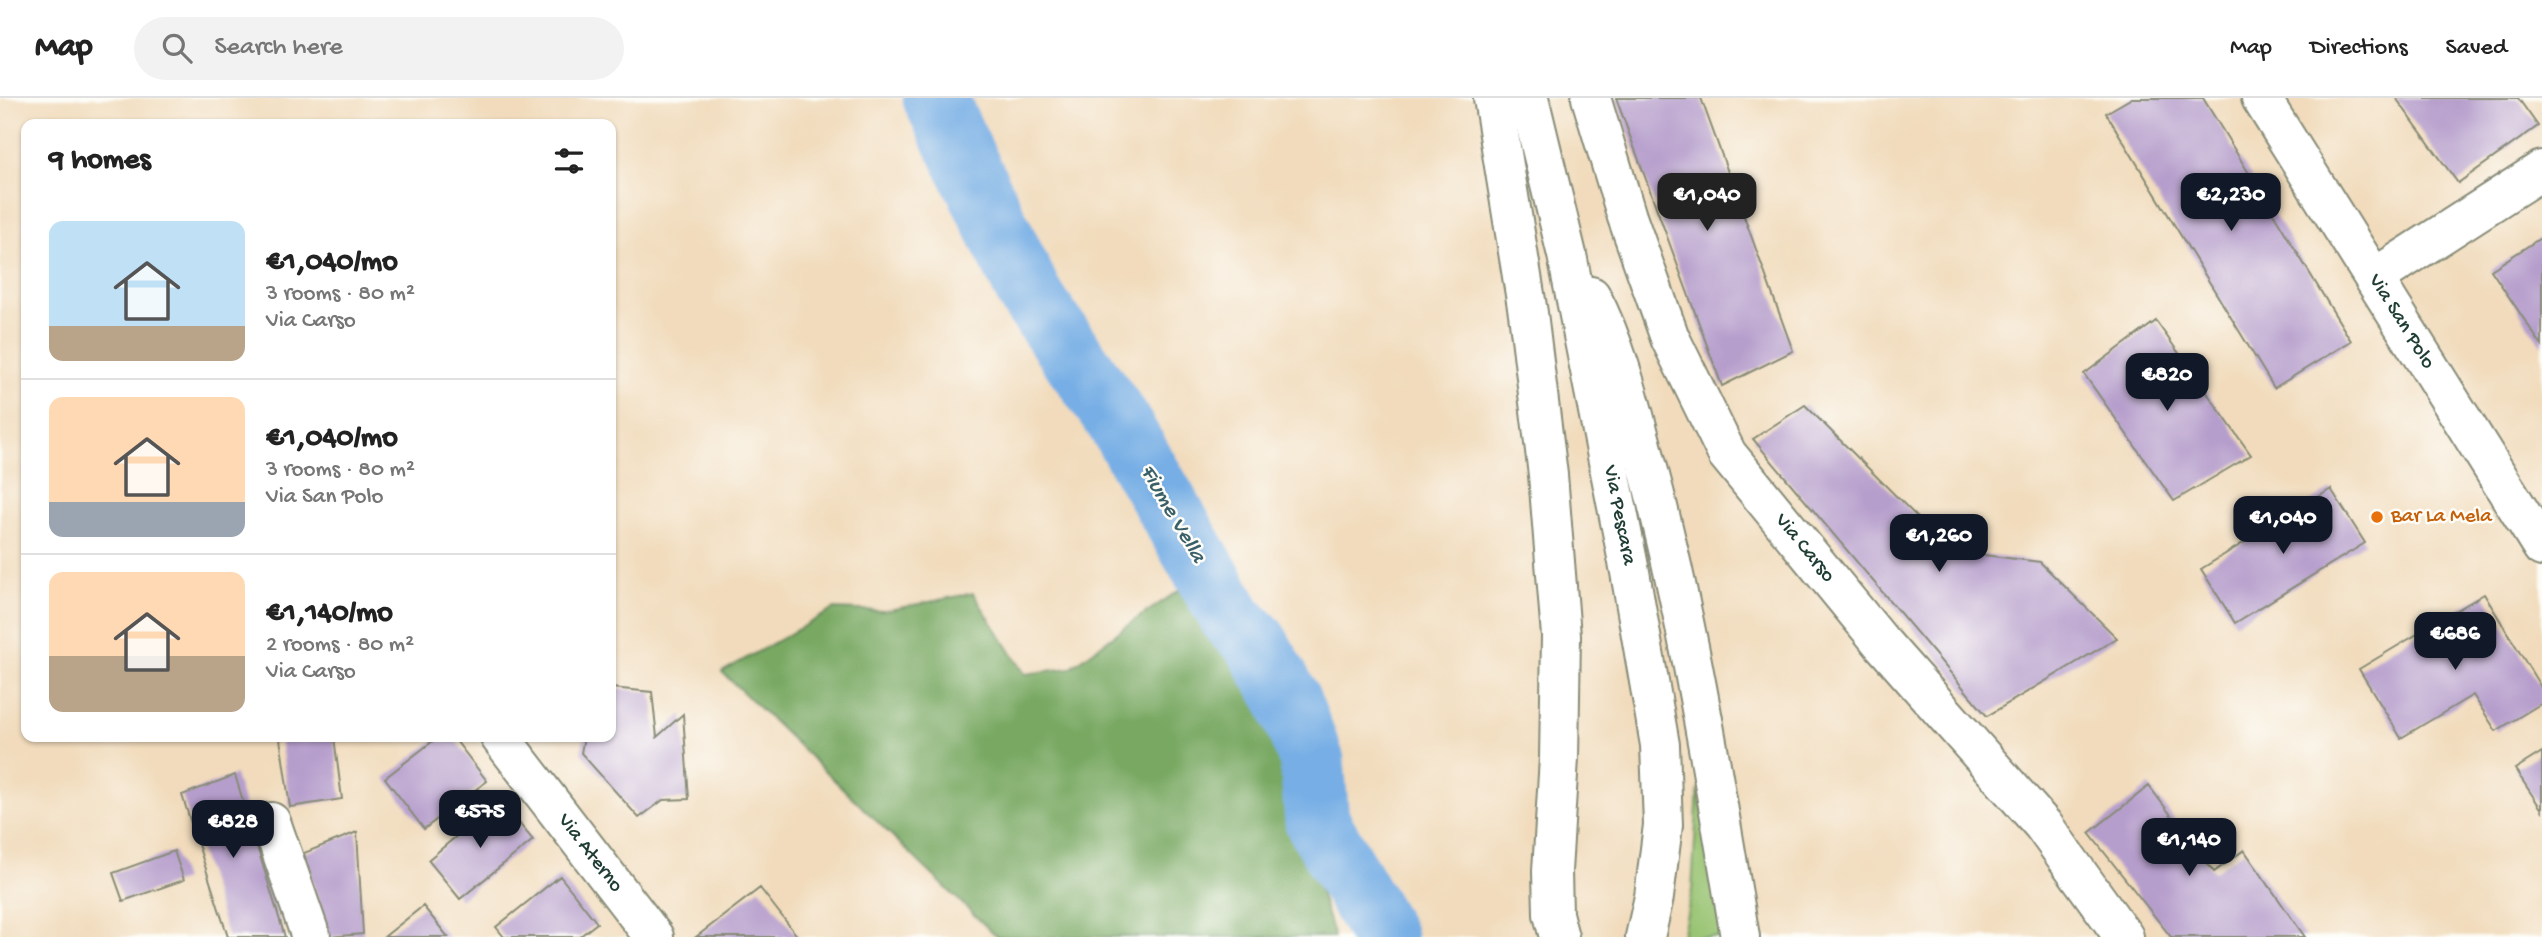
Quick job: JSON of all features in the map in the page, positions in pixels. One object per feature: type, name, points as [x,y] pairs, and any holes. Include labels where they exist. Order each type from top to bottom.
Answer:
[{"type":"street","points":[[1493,98],[1528,313],[1548,475],[1561,635],[1559,758],[1552,871],[1553,915],[1559,937]]},
{"type":"street","name":"Via Pescara","points":[[1529,98],[1567,255],[1630,572],[1660,745],[1662,797],[1659,859],[1645,937]]},
{"type":"street","name":"Via Carso","points":[[1591,98],[1627,217],[1670,338],[1727,454],[1881,642],[2043,825],[2124,937]]},
{"type":"street","name":"Via San Polo","points":[[2261,98],[2542,547]]},
{"type":"street","points":[[2374,278],[2542,170]]},
{"type":"street","points":[[1567,255],[1600,313],[1612,343],[1664,529],[1715,789],[1740,937]]},
{"type":"street","name":"Via Aterno","points":[[504,742],[654,937]]},
{"type":"street","points":[[271,822],[311,937]]},
{"type":"green space","points":[[1196,579],[1237,655],[1268,694],[1297,764],[1317,848],[1319,889],[1334,937],[997,937],[722,672],[834,609],[884,611],[973,593],[1025,674],[1070,668]]},
{"type":"green space","points":[[1698,789],[1730,937],[1682,937],[1692,890]]},
{"type":"building","points":[[1616,98],[1701,98],[1793,351],[1722,386]]},
{"type":"building","points":[[2132,98],[2203,98],[2351,341],[2274,388],[2106,113]]},
{"type":"building","points":[[2396,98],[2518,98],[2538,126],[2458,183]]},
{"type":"building","points":[[2542,237],[2542,346],[2491,270]]},
{"type":"building","points":[[2156,321],[2251,455],[2174,501],[2084,374]]},
{"type":"building","points":[[1805,405],[1951,551],[2040,562],[2117,638],[1987,716],[1753,439]]},
{"type":"building","points":[[2331,489],[2365,543],[2235,623],[2201,569]]},
{"type":"building","points":[[2484,594],[2542,689],[2542,703],[2496,731],[2473,695],[2401,738],[2359,669]]},
{"type":"building","points":[[616,688],[652,692],[657,737],[683,714],[689,799],[663,800],[639,818],[581,753],[583,742],[616,742]]},
{"type":"building","points":[[280,742],[335,742],[342,799],[290,807]]},
{"type":"building","points":[[432,742],[457,742],[487,781],[424,829],[385,778]]},
{"type":"building","points":[[2542,752],[2542,810],[2515,769]]},
{"type":"building","points":[[235,775],[285,937],[228,937],[182,795]]},
{"type":"building","points":[[2149,786],[2214,872],[2244,850],[2305,937],[2171,937],[2089,833]]},
{"type":"building","points":[[500,800],[533,840],[460,899],[428,860]]},
{"type":"building","points":[[357,832],[363,934],[328,937],[304,853]]},
{"type":"building","points":[[174,851],[184,880],[123,901],[113,873]]},
{"type":"building","points":[[560,876],[597,923],[579,937],[504,937],[496,927]]},
{"type":"building","points":[[760,888],[798,937],[696,937]]},
{"type":"building","points":[[423,906],[448,937],[384,937]]},
{"type":"waterway","name":"Fiume Vella","points":[[935,98],[1030,295],[1116,418],[1234,621],[1255,641],[1288,699],[1312,761],[1317,821],[1384,937]]},
{"type":"place","name":"Bar La Mela","points":[[2377,517]]}]
